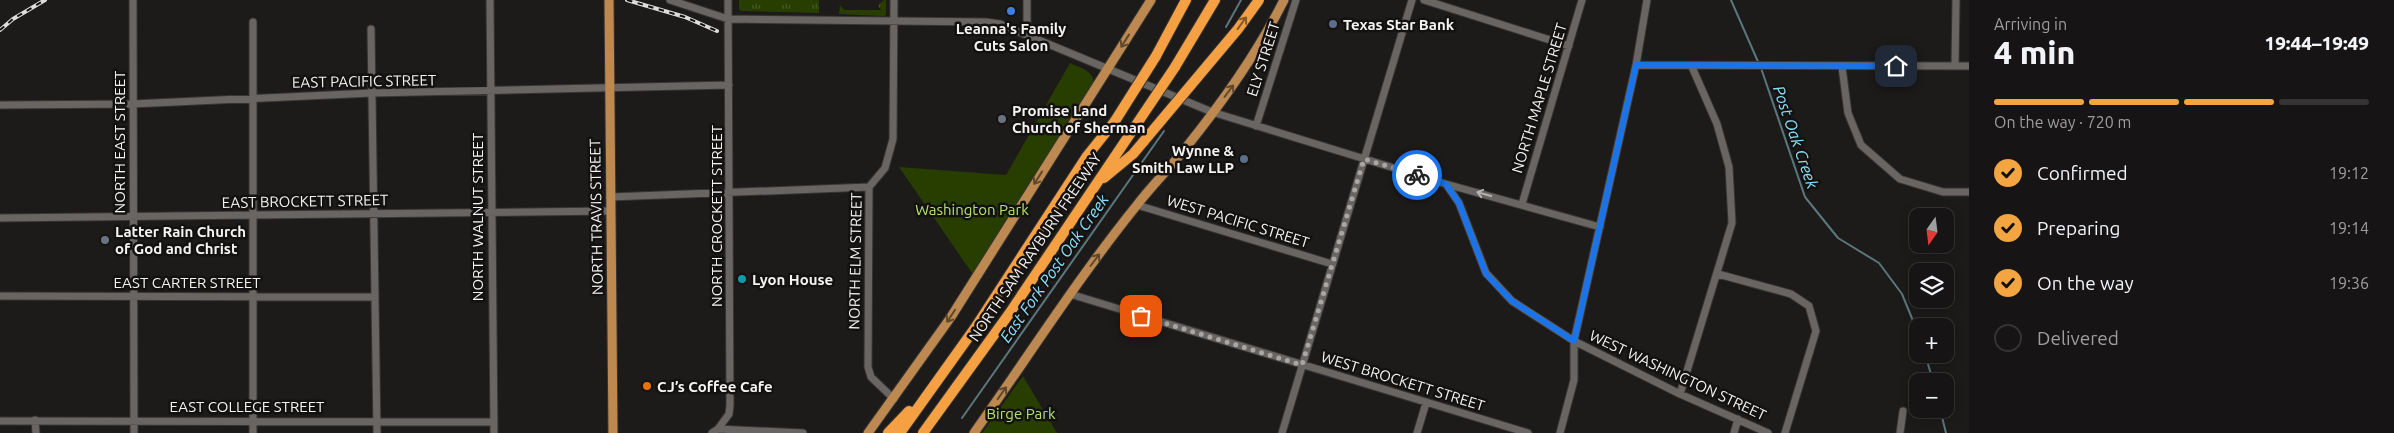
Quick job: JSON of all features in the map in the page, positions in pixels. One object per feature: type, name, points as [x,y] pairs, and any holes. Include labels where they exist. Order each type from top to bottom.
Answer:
[{"type":"highway","points":[[1179,14],[1182,0]]},
{"type":"highway","name":"NORTH SAM RAYBURN FREEWAY","points":[[900,433],[994,301],[1087,156],[1115,121],[1156,56],[1186,0]]},
{"type":"highway","name":"NORTH SAM RAYBURN FREEWAY","points":[[923,433],[1004,321],[1130,134],[1215,0]]},
{"type":"highway","points":[[1095,184],[1133,154],[1238,29],[1259,0]]},
{"type":"highway","points":[[888,433],[944,371]]},
{"type":"main road","name":"NORTH TRAVIS STREET","points":[[609,0],[613,433]]},
{"type":"main road","name":"NORTH SAM RAYBURN FREEWAY","points":[[868,433],[951,317],[1152,0]]},
{"type":"main road","points":[[974,433],[1070,294],[1137,205],[1188,145],[1257,50],[1284,0]]},
{"type":"street","name":"NORTH EAST STREET","points":[[133,0],[134,433]]},
{"type":"street","name":"NORTH WALNUT STREET","points":[[490,0],[490,213],[494,433]]},
{"type":"street","points":[[670,0],[728,20],[986,22],[1000,24],[1212,112],[1446,184],[1600,227]]},
{"type":"street","name":"NORTH CROCKETT STREET","points":[[715,431],[729,414],[730,405],[728,0]]},
{"type":"street","name":"NORTH ELM STREET","points":[[894,0],[893,139],[884,168],[869,187],[868,367],[871,376],[894,399]]},
{"type":"street","points":[[1027,0],[1027,34]]},
{"type":"street","name":"ELY STREET","points":[[1256,126],[1296,0]]},
{"type":"street","points":[[1282,433],[1412,0]]},
{"type":"street","points":[[1424,0],[1569,46]]},
{"type":"street","name":"NORTH MAPLE STREET","points":[[1522,204],[1582,0]]},
{"type":"street","points":[[1560,433],[1574,380],[1574,341],[1636,65],[1647,0]]},
{"type":"street","points":[[1955,66],[1956,0]]},
{"type":"street","points":[[253,22],[253,433]]},
{"type":"street","points":[[371,30],[377,433]]},
{"type":"street","points":[[1636,65],[1748,67],[1969,66]]},
{"type":"street","points":[[1680,394],[1732,223],[1729,167],[1717,124],[1692,66]]},
{"type":"street","points":[[1842,67],[1848,113],[1862,145],[1900,179],[1943,192],[1969,192]]},
{"type":"street","name":"EAST PACIFIC STREET","points":[[0,105],[132,104],[372,93],[490,92],[609,86],[729,85]]},
{"type":"street","name":"WEST WASHINGTON STREET","points":[[1446,184],[1459,203],[1486,274],[1512,301],[1574,341],[1680,394],[1768,433]]},
{"type":"street","points":[[610,197],[869,187]]},
{"type":"street","name":"WEST PACIFIC STREET","points":[[1137,205],[1332,264]]},
{"type":"street","name":"EAST BROCKETT STREET","points":[[0,218],[610,211]]},
{"type":"street","points":[[1718,274],[1791,294],[1809,306],[1816,332],[1784,433]]},
{"type":"street","name":"WEST BROCKETT STREET","points":[[1070,294],[1528,433]]},
{"type":"street","name":"EAST CARTER STREET","points":[[0,296],[374,297]]},
{"type":"street","points":[[1417,433],[1426,403]]},
{"type":"street","points":[[1900,433],[1903,412]]},
{"type":"street","points":[[1734,433],[1738,419]]},
{"type":"street","points":[[35,420],[36,433]]},
{"type":"street","name":"EAST COLLEGE STREET","points":[[0,421],[494,422]]},
{"type":"street","points":[[715,431],[803,433]]},
{"type":"green space","points":[[739,0],[819,0],[819,13],[742,11],[739,10]]},
{"type":"green space","points":[[886,0],[886,15],[883,16],[839,14],[840,5],[844,10],[881,10],[878,5]]},
{"type":"green space","name":"Washington Park","points":[[1070,63],[1090,73],[1093,85],[974,276],[899,167],[1006,175]]},
{"type":"green space","name":"Birge Park","points":[[1023,376],[1057,433],[982,433]]},
{"type":"waterway","name":"East Fork Post Oak Creek","points":[[1226,27],[1241,0]]},
{"type":"waterway","name":"Post Oak Creek","points":[[1731,0],[1759,64]]},
{"type":"waterway","name":"Post Oak Creek","points":[[1761,68],[1805,197],[1838,238],[1879,263],[1902,294],[1912,318]]},
{"type":"waterway","name":"East Fork Post Oak Creek","points":[[962,418],[1164,131]]},
{"type":"waterway","name":"Post Oak Creek","points":[[1928,363],[1931,373]]},
{"type":"waterway","name":"Post Oak Creek","points":[[1942,418],[1946,433]]},
{"type":"railway","points":[[0,30],[13,19],[45,0]]},
{"type":"railway","points":[[627,0],[685,17],[717,31]]},
{"type":"way so far","points":[[1141,316],[1302,365],[1364,159],[1417,175]]},
{"type":"place","name":"Leanna's Family Cuts Salon","points":[[1011,11]]},
{"type":"place","name":"Texas Star Bank","points":[[1333,24]]},
{"type":"place","name":"Promise Land Church of Sherman","points":[[1002,119]]},
{"type":"place","name":"Wynne & Smith Law LLP","points":[[1244,159]]},
{"type":"place","name":"Latter Rain Church of God and Christ","points":[[105,240]]},
{"type":"place","name":"Lyon House","points":[[742,279]]},
{"type":"place","name":"CJ’s Coffee Cafe","points":[[647,386]]},
{"type":"route","points":[[1417,175],[1446,184],[1459,203],[1486,274],[1512,301],[1574,341],[1636,65],[1896,66]]}]
